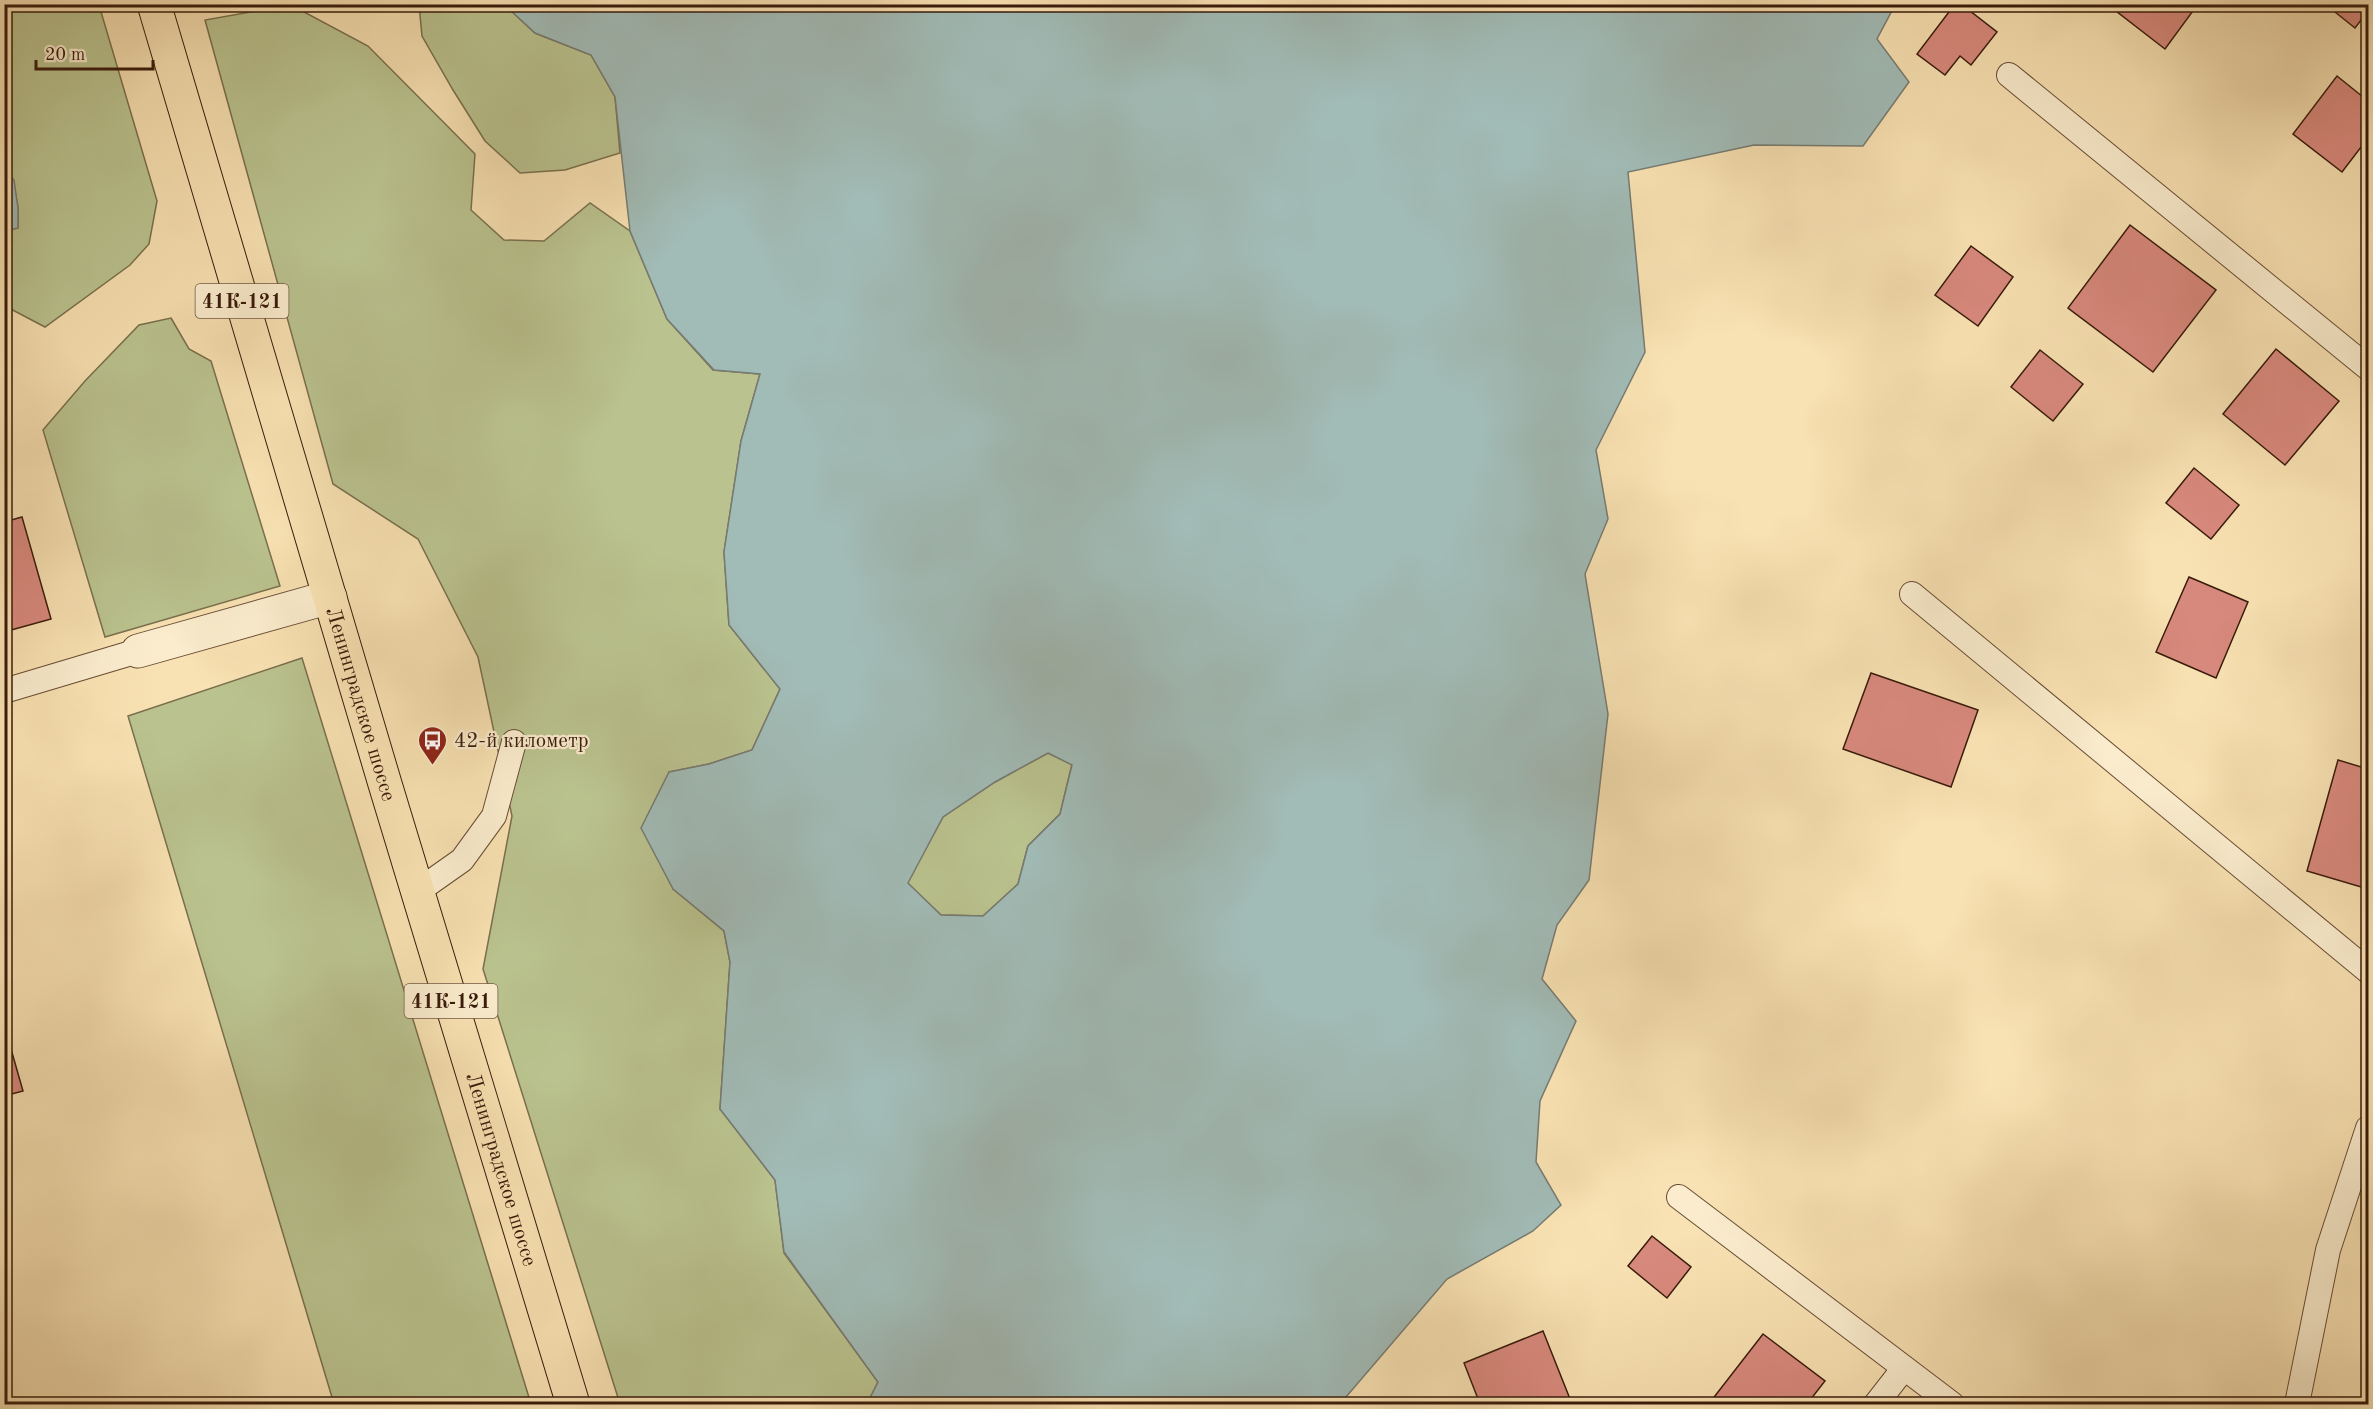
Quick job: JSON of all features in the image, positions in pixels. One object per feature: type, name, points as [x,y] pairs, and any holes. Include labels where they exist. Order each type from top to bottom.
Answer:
[{"type":"main road","name":"Ленинградское шоссе","points":[[154,4],[573,1404]]},
{"type":"street","points":[[138,651],[330,597]]},
{"type":"lane","points":[[2009,75],[2368,368]]},
{"type":"lane","points":[[1912,594],[2368,971]]},
{"type":"lane","points":[[4,691],[138,651]]},
{"type":"lane","points":[[418,891],[462,860],[494,816],[514,742]]},
{"type":"lane","points":[[2297,1404],[2328,1250],[2368,1128]]},
{"type":"lane","points":[[1679,1197],[1952,1404]]},
{"type":"lane","points":[[1876,1404],[1904,1368]]},
{"type":"green space","points":[[5,5],[99,5],[157,201],[149,244],[130,265],[45,327],[5,306],[5,231],[18,228],[18,208],[13,180],[5,169]]},
{"type":"green space","points":[[291,5],[368,46],[475,154],[471,210],[504,240],[544,241],[590,203],[630,231],[667,319],[713,370],[760,374],[741,441],[724,552],[729,625],[780,689],[752,750],[709,764],[669,772],[673,889],[724,931],[730,962],[720,1109],[775,1180],[784,1253],[878,1382],[867,1404],[620,1404],[483,969],[512,816],[478,657],[418,539],[333,484],[205,20]]},
{"type":"green space","points":[[419,5],[509,5],[509,9],[535,33],[591,55],[615,97],[620,153],[565,170],[520,173],[485,141],[453,90],[422,36]]},
{"type":"green space","points":[[171,318],[189,349],[211,361],[280,586],[105,637],[43,430],[85,381],[139,325]]},
{"type":"green space","points":[[302,658],[531,1404],[334,1404],[128,716]]},
{"type":"green space","points":[[1048,753],[1072,764],[1060,814],[1028,846],[1018,884],[983,916],[941,915],[907,883],[943,817],[995,782]]},
{"type":"water","points":[[509,4],[1895,5],[1877,39],[1909,82],[1863,146],[1754,145],[1628,172],[1645,352],[1596,450],[1608,519],[1585,574],[1608,714],[1589,880],[1557,925],[1542,979],[1576,1021],[1540,1101],[1536,1162],[1561,1205],[1533,1231],[1447,1279],[1340,1404],[867,1404],[878,1382],[784,1252],[775,1180],[720,1109],[730,962],[724,931],[673,889],[641,828],[669,772],[709,764],[752,750],[780,689],[729,625],[724,552],[741,441],[760,374],[714,370],[667,319],[630,231],[615,97],[591,55],[535,33],[509,9]],"holes":[[[1048,753],[1072,765],[1060,814],[1028,846],[1018,884],[983,916],[941,915],[908,883],[943,817],[995,782]]]},
{"type":"water","points":[[4,169],[14,180],[18,208],[18,228],[5,231]]},
{"type":"building","points":[[1955,4],[1961,4],[1997,32],[1971,65],[1960,56],[1945,75],[1917,54]]},
{"type":"building","points":[[2121,4],[2198,4],[2165,49],[2116,11]]},
{"type":"building","points":[[2325,4],[2368,4],[2368,11],[2355,28]]},
{"type":"building","points":[[2337,76],[2368,101],[2368,138],[2342,172],[2293,134]]},
{"type":"building","points":[[2130,225],[2216,290],[2153,372],[2068,308]]},
{"type":"building","points":[[1971,246],[2013,277],[1978,326],[1935,295]]},
{"type":"building","points":[[2276,349],[2339,401],[2285,465],[2223,414]]},
{"type":"building","points":[[2040,350],[2083,384],[2053,421],[2011,387]]},
{"type":"building","points":[[2194,468],[2239,505],[2211,539],[2166,503]]},
{"type":"building","points":[[22,517],[51,619],[4,632],[4,522]]},
{"type":"building","points":[[2189,577],[2248,602],[2216,678],[2156,652]]},
{"type":"building","points":[[1871,673],[1978,710],[1951,787],[1843,749]]},
{"type":"building","points":[[2338,760],[2368,769],[2368,889],[2307,871]]},
{"type":"building","points":[[11,1049],[23,1091],[4,1096],[4,1051]]},
{"type":"building","points":[[1652,1236],[1691,1267],[1667,1298],[1628,1266]]},
{"type":"building","points":[[1543,1331],[1572,1404],[1480,1404],[1464,1363]]},
{"type":"building","points":[[1763,1334],[1825,1381],[1807,1404],[1716,1404],[1711,1401]]},
{"type":"place","name":"42-й километр","points":[[433,766]]}]
